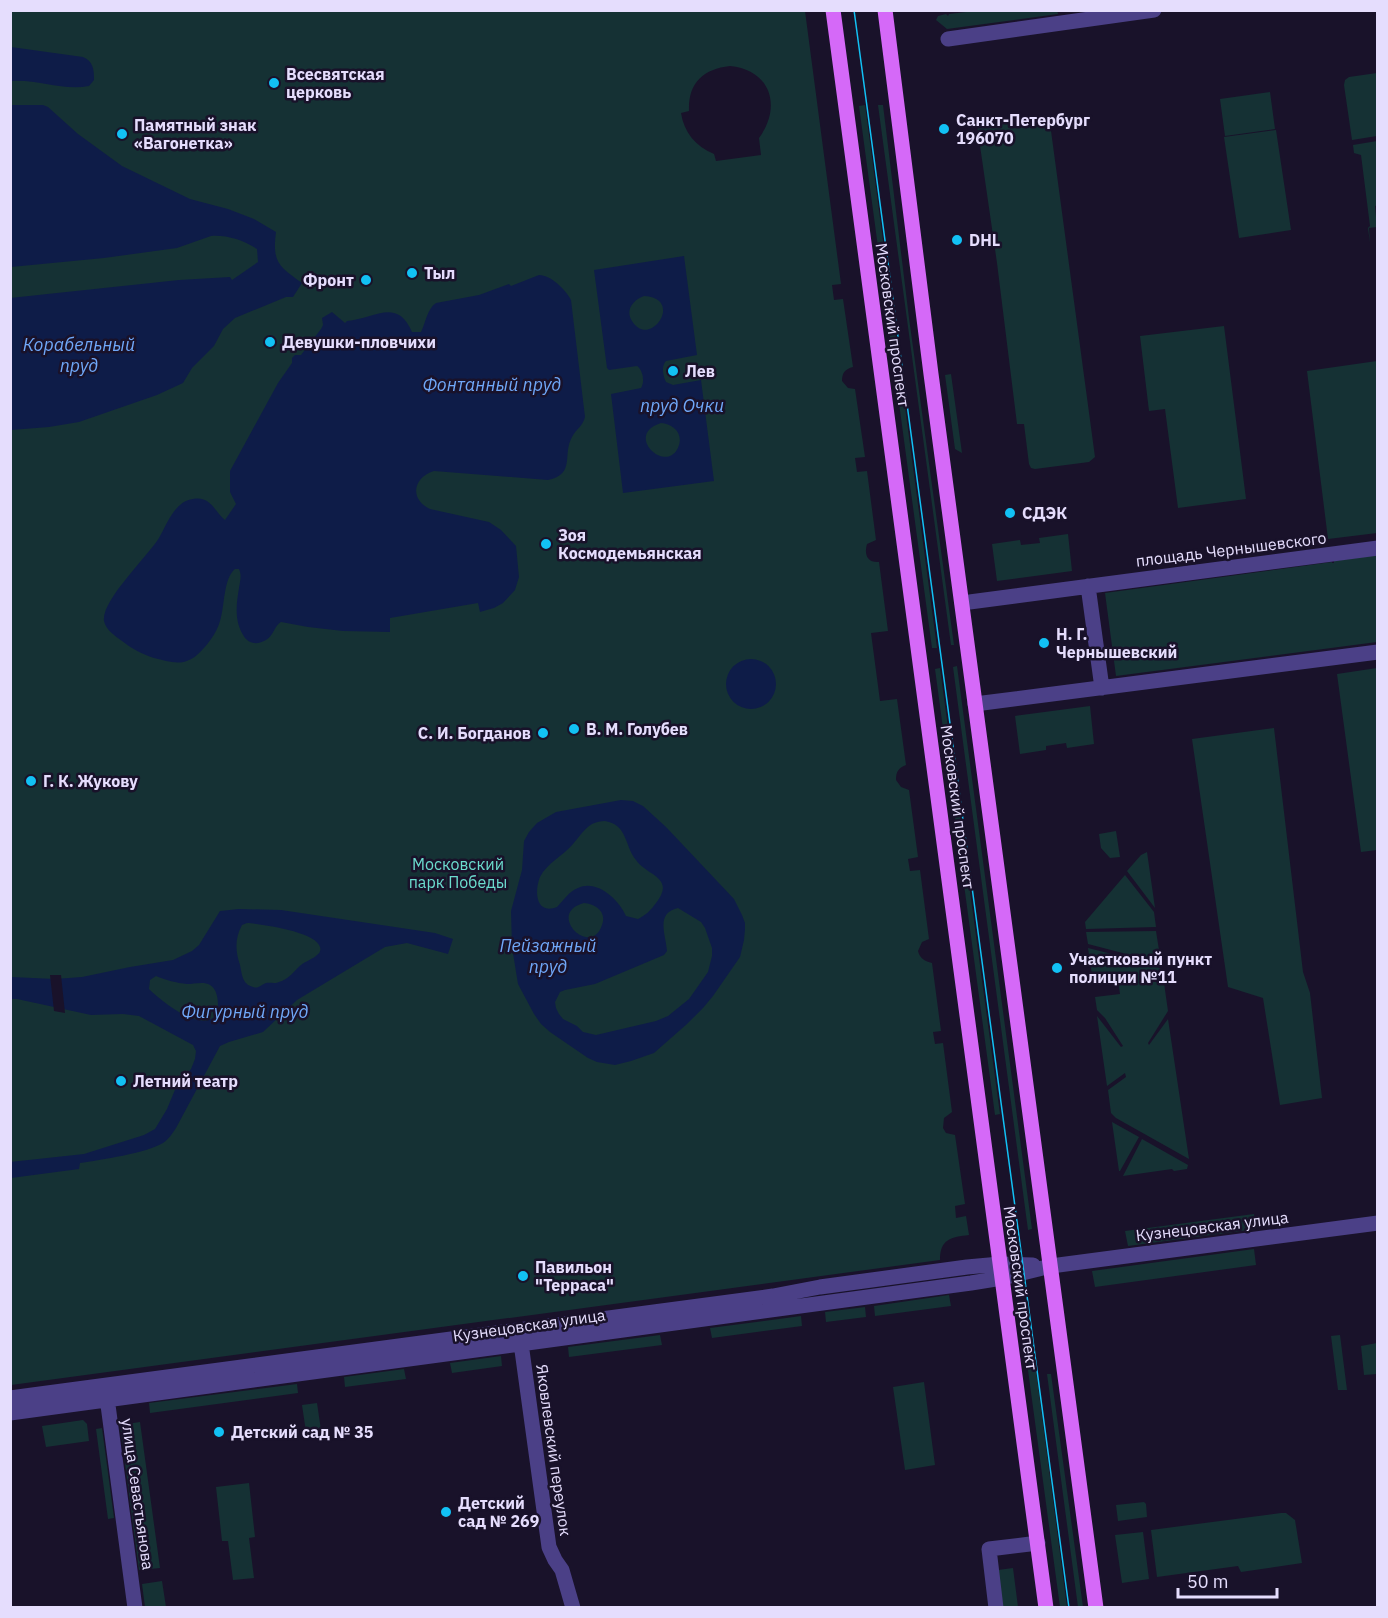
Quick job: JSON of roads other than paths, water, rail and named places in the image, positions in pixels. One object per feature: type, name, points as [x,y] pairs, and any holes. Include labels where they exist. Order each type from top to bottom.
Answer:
[{"type":"main road","name":"Московский проспект","points":[[832,10],[1046,1608]]},
{"type":"main road","name":"Московский проспект","points":[[885,10],[1096,1608]]},
{"type":"street","points":[[948,39],[1154,10]]},
{"type":"street","name":"площадь Чернышевского","points":[[962,603],[1377,548]]},
{"type":"street","points":[[1088,586],[1102,688]]},
{"type":"street","points":[[975,704],[1377,652]]},
{"type":"street","name":"Кузнецовская улица","points":[[10,1413],[106,1393],[1001,1271],[1377,1223]]},
{"type":"street","name":"Яковлевский переулок","points":[[520,1337],[549,1546],[562,1569],[573,1608]]},
{"type":"street","name":"Кузнецовская улица","points":[[10,1398],[106,1393]]},
{"type":"street","name":"улица Севастьянова","points":[[106,1393],[135,1608]]},
{"type":"street","points":[[996,1608],[989,1549],[1038,1543]]},
{"type":"water","points":[[11,47],[83,57],[92,66],[94,80],[89,86],[79,87],[11,81]]},
{"type":"water","name":"Корабельный пруд","points":[[11,105],[48,107],[78,134],[122,166],[190,199],[228,209],[254,219],[276,232],[275,251],[279,263],[302,283],[293,297],[286,297],[235,318],[223,329],[214,346],[192,368],[183,383],[157,395],[79,422],[11,430],[10,298],[179,280],[230,277],[232,280],[258,262],[257,249],[252,246],[229,237],[211,236],[177,248],[11,267]]},
{"type":"water","name":"пруд Очки","points":[[684,256],[697,355],[666,361],[663,374],[666,382],[673,385],[701,380],[714,481],[623,493],[611,394],[641,388],[643,376],[637,366],[609,370],[607,368],[594,270]],"holes":[[[644,296],[656,299],[662,305],[663,312],[655,326],[647,330],[639,328],[632,321],[629,313],[636,300]],[[661,423],[673,427],[680,440],[674,454],[666,457],[652,451],[647,444],[646,436],[650,429]]]},
{"type":"water","name":"Фонтанный пруд","points":[[539,275],[558,284],[571,300],[585,417],[569,444],[565,469],[557,477],[548,480],[434,471],[421,479],[416,489],[419,500],[430,509],[489,522],[501,530],[516,546],[519,577],[515,590],[503,603],[480,612],[478,603],[390,618],[390,632],[343,631],[281,622],[269,638],[255,643],[245,638],[237,620],[241,576],[239,569],[235,569],[228,579],[219,626],[211,640],[192,659],[176,662],[154,658],[133,649],[109,630],[104,621],[110,602],[159,538],[181,504],[193,499],[204,500],[212,505],[225,520],[236,504],[230,492],[230,471],[278,383],[292,363],[292,358],[295,355],[301,355],[321,329],[322,318],[332,312],[345,323],[375,314],[392,313],[406,321],[412,332],[421,332],[429,312],[436,303],[479,295]]},
{"type":"water","points":[[746,659],[756,659],[769,666],[776,679],[776,689],[769,702],[756,709],[746,709],[737,705],[730,698],[726,689],[726,679],[730,670],[737,663]]},
{"type":"water","name":"Пейзажный пруд","points":[[621,800],[633,801],[643,806],[734,899],[742,915],[745,929],[740,957],[703,1008],[654,1053],[615,1065],[588,1058],[541,1024],[518,984],[512,947],[511,911],[522,870],[524,841],[537,823],[556,812]],"holes":[[[605,821],[612,823],[622,831],[636,860],[661,882],[663,888],[656,903],[638,919],[626,916],[613,898],[600,889],[585,886],[572,891],[557,907],[545,908],[538,901],[537,895],[538,883],[543,872],[589,826]],[[584,903],[593,905],[602,913],[602,925],[596,934],[589,937],[581,936],[574,930],[569,915],[573,908]],[[678,908],[701,922],[712,948],[708,972],[689,999],[668,1016],[656,1021],[596,1035],[583,1032],[563,1019],[555,1002],[560,992],[595,984],[664,955],[667,951],[664,920],[671,911]]]},
{"type":"water","name":"Фигурный пруд","points":[[281,910],[435,933],[453,939],[448,954],[407,943],[385,947],[297,1000],[263,1032],[220,1046],[176,1128],[169,1138],[156,1147],[80,1163],[79,1169],[11,1178],[10,1162],[84,1154],[144,1135],[155,1129],[177,1085],[191,1069],[196,1051],[193,1045],[139,1016],[91,1015],[11,999],[11,977],[55,979],[82,977],[173,960],[199,945],[220,911]],"holes":[[[247,923],[300,933],[317,942],[320,951],[283,981],[266,983],[257,987],[249,986],[243,978],[237,949],[240,930],[242,925]],[[156,976],[179,983],[210,985],[217,997],[218,1008],[214,1018],[202,1021],[194,1019],[161,1000],[149,989],[150,980]]]},
{"type":"tram line","points":[[854,10],[1069,1608]]},
{"type":"place","name":"Всесвятская церковь","points":[[274,83]]},
{"type":"place","name":"Санкт-Петербург 196070","points":[[944,129]]},
{"type":"place","name":"Памятный знак «Вагонетка»","points":[[122,134]]},
{"type":"place","name":"DHL","points":[[957,240]]},
{"type":"place","name":"Тыл","points":[[412,273]]},
{"type":"place","name":"Фронт","points":[[366,280]]},
{"type":"place","name":"Девушки-пловчихи","points":[[270,342]]},
{"type":"place","name":"Лев","points":[[673,371]]},
{"type":"place","name":"СДЭК","points":[[1010,513]]},
{"type":"place","name":"Зоя Космодемьянская","points":[[546,544]]},
{"type":"place","name":"Н. Г. Чернышевский","points":[[1044,643]]},
{"type":"place","name":"В. М. Голубев","points":[[574,729]]},
{"type":"place","name":"С. И. Богданов","points":[[543,733]]},
{"type":"place","name":"Г. К. Жукову","points":[[31,781]]},
{"type":"place","name":"Участковый пункт полиции №11","points":[[1057,968]]},
{"type":"place","name":"Летний театр","points":[[121,1081]]},
{"type":"place","name":"Павильон \"Терраса\"","points":[[523,1276]]},
{"type":"place","name":"Детский сад № 35","points":[[219,1432]]},
{"type":"place","name":"Детский сад № 269","points":[[446,1512]]},
{"type":"park label","name":"Московский парк Победы","points":[[458,873]]}]
